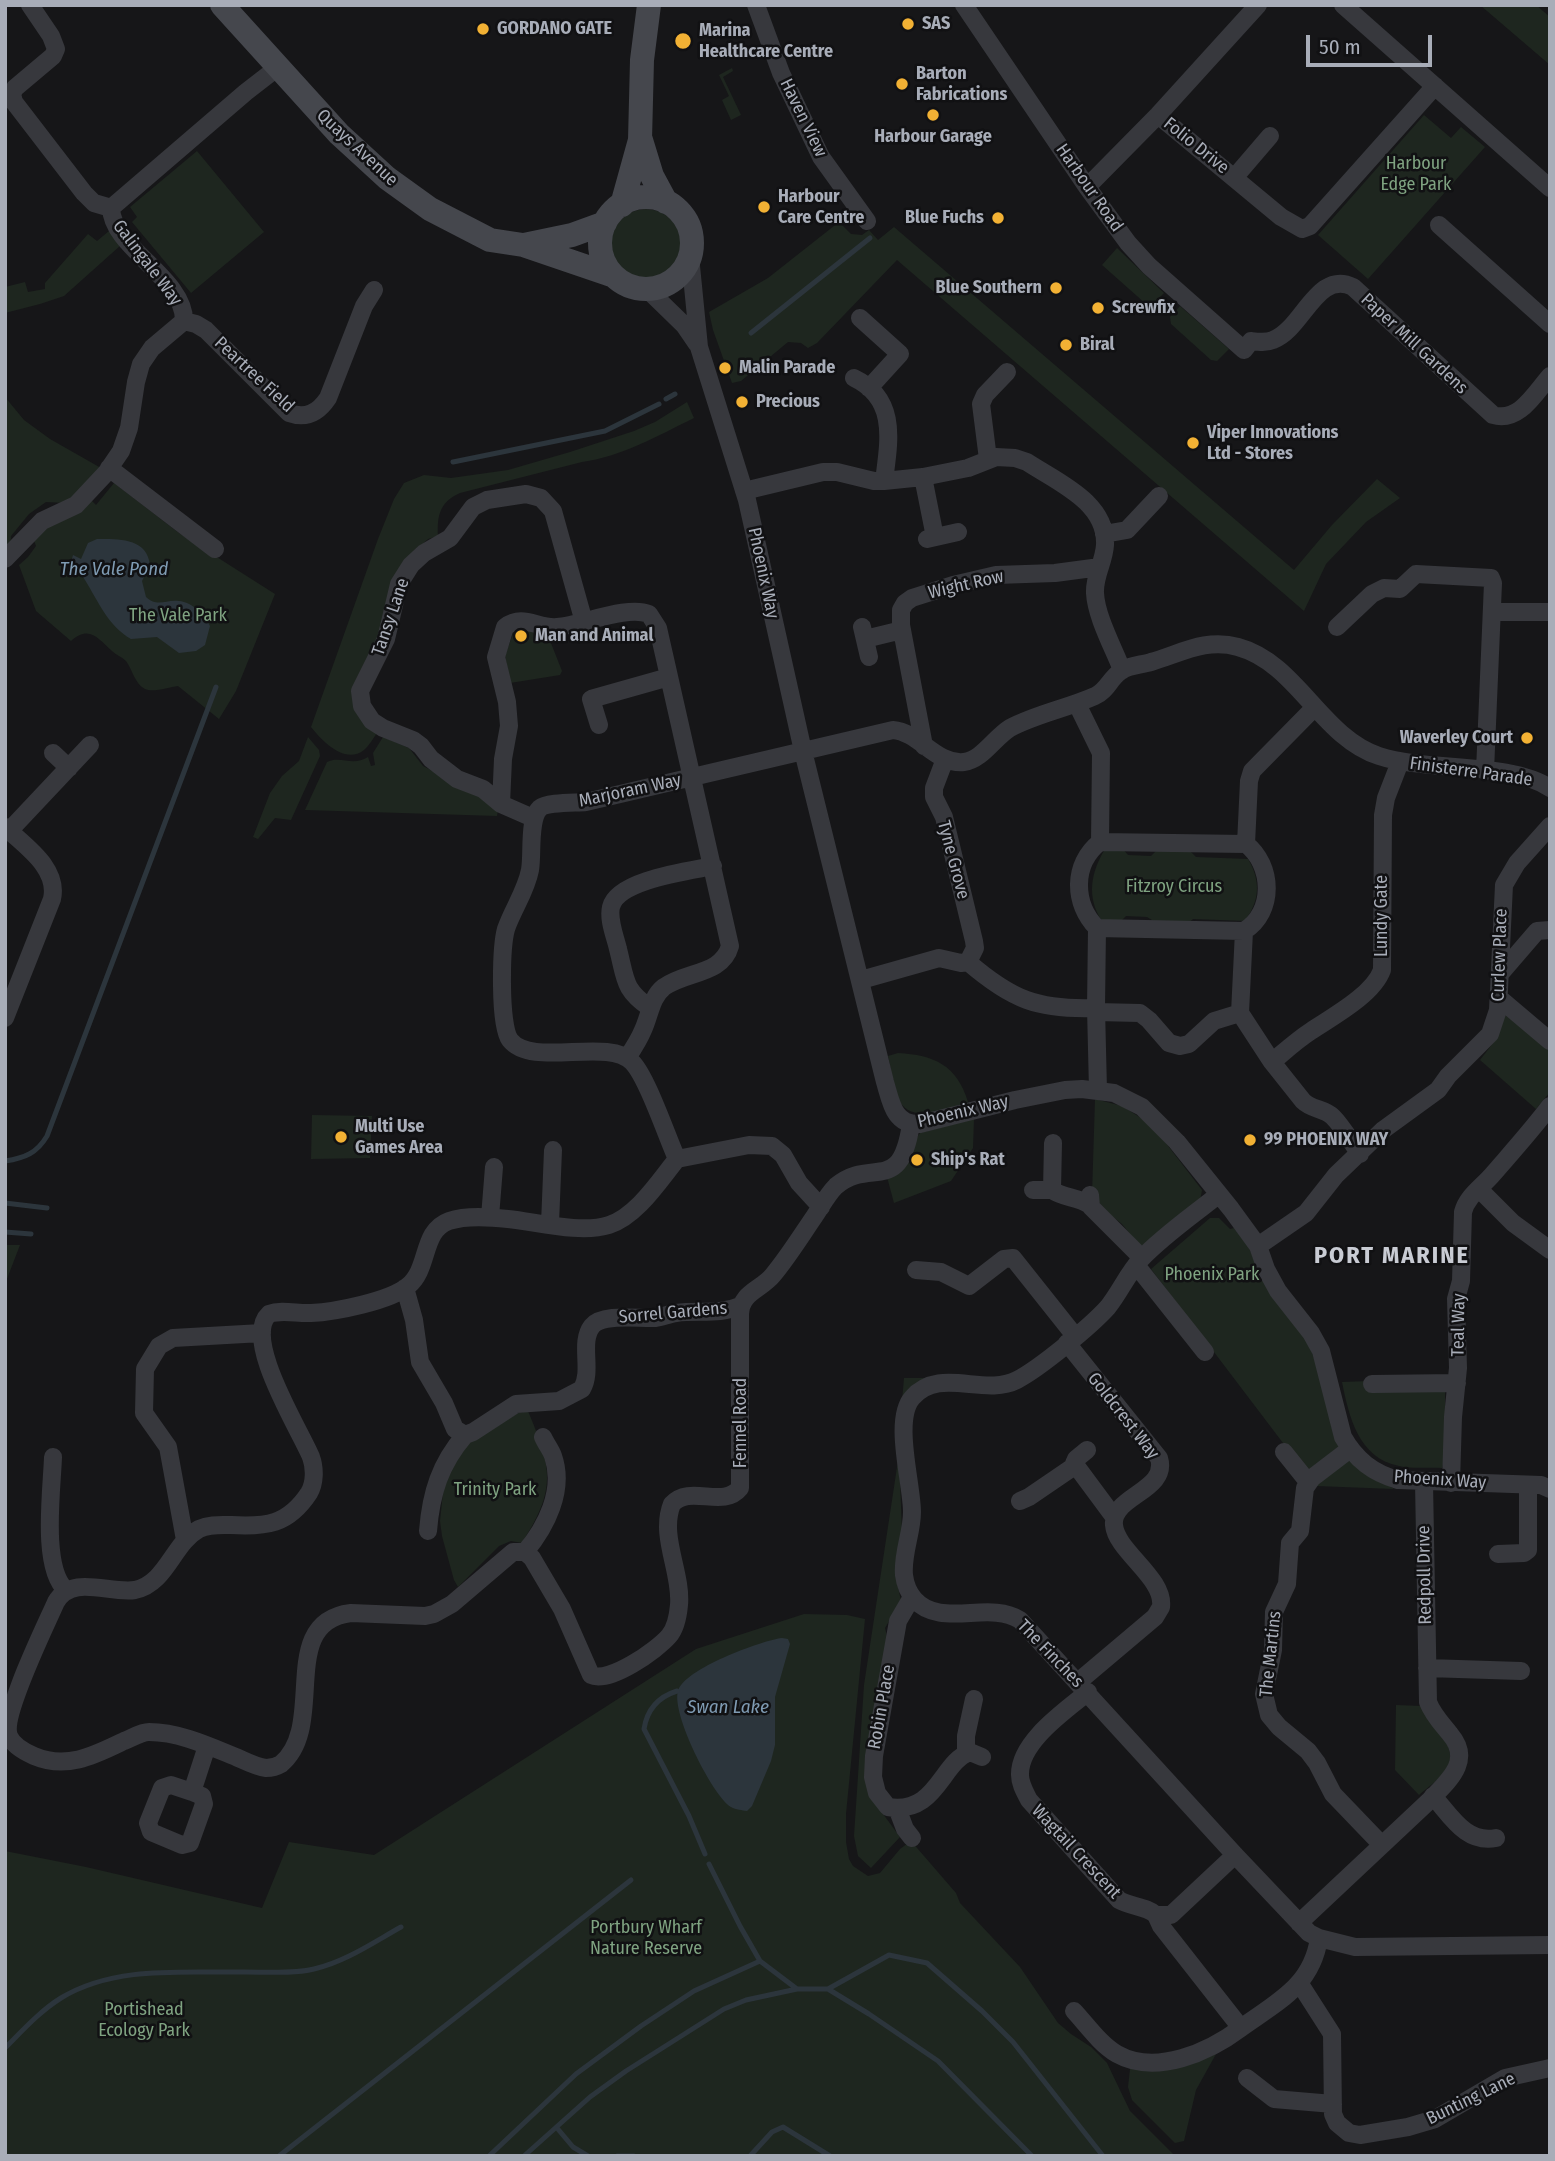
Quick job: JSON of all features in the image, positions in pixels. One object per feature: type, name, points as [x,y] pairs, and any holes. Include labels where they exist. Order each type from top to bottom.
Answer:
[{"type":"street","points":[[30,5],[51,36],[56,51],[9,94],[20,112],[84,193],[96,204],[111,208]]},
{"type":"street","name":"Quays Avenue","points":[[222,5],[339,134],[387,178],[430,209],[490,240],[523,246],[614,276]]},
{"type":"street","points":[[622,205],[640,140],[642,60],[649,5]]},
{"type":"street","name":"Haven View","points":[[755,5],[781,73],[821,157],[867,221]]},
{"type":"street","name":"Harbour Road","points":[[964,5],[1087,187],[1139,256],[1242,347]]},
{"type":"street","points":[[1087,187],[1158,115],[1258,5]]},
{"type":"street","points":[[1343,5],[1550,187]]},
{"type":"street","name":"Galingale Way","points":[[5,559],[42,521],[69,510],[85,497],[109,468],[121,451],[129,429],[141,363],[152,348],[184,321],[184,312],[175,293],[120,231],[112,218],[111,208],[277,68]]},
{"type":"street","name":"Folio Drive","points":[[1158,115],[1296,227],[1307,228],[1435,86]]},
{"type":"street","name":"Folio Drive","points":[[1234,178],[1270,136]]},
{"type":"street","points":[[640,140],[652,176],[666,202],[685,219],[692,243],[684,269],[674,280],[661,287],[647,289],[623,284],[605,265],[601,251],[605,223],[622,205],[636,199],[651,198],[666,202]]},
{"type":"street","name":"Quays Avenue","points":[[523,246],[572,235],[605,223]]},
{"type":"street","points":[[1440,225],[1550,324]]},
{"type":"street","name":"Phoenix Way","points":[[690,256],[699,347],[744,491],[803,751],[893,1108],[899,1118],[911,1125],[932,1122],[1046,1093],[1082,1089],[1114,1093],[1129,1100],[1155,1118],[1177,1142],[1258,1246],[1271,1280],[1317,1342],[1343,1437],[1350,1449],[1370,1469],[1398,1480],[1541,1485],[1550,1489]]},
{"type":"street","name":"Paper Mill Gardens","points":[[1242,347],[1244,350],[1251,341],[1267,342],[1280,337],[1327,286],[1341,283],[1358,292],[1493,415],[1508,417],[1517,412],[1550,376]]},
{"type":"street","name":"Phoenix Way","points":[[647,289],[684,326],[699,347]]},
{"type":"street","name":"Peartree Field","points":[[184,321],[206,330],[289,413],[306,416],[320,408],[328,398],[364,306],[374,290]]},
{"type":"street","points":[[860,318],[900,354],[869,388]]},
{"type":"street","points":[[988,459],[981,404],[985,395],[1007,372]]},
{"type":"street","points":[[854,378],[880,400],[888,418],[889,437],[884,481]]},
{"type":"street","points":[[744,491],[823,472],[884,481],[923,477],[968,468],[988,459],[1011,457],[1027,462],[1088,503],[1100,521],[1104,534],[1104,553],[1095,582],[1096,601],[1122,670],[1101,693],[1014,726],[971,760],[961,762],[945,759],[902,732],[893,730],[803,751]]},
{"type":"street","points":[[109,468],[215,549]]},
{"type":"street","points":[[923,477],[931,538],[958,532]]},
{"type":"street","name":"Tansy Lane","points":[[533,818],[501,804],[482,789],[451,774],[413,740],[383,729],[372,721],[364,711],[360,691],[386,639],[399,584],[411,565],[424,553],[450,538],[478,503],[509,495],[536,496],[549,504],[584,622]]},
{"type":"street","points":[[1104,534],[1127,530],[1159,496]]},
{"type":"street","name":"Wight Row","points":[[923,746],[902,630],[901,610],[905,603],[953,584],[996,575],[1055,573],[1100,567]]},
{"type":"street","points":[[1337,627],[1372,594],[1384,587],[1400,589],[1416,574],[1490,577],[1493,581],[1485,771]]},
{"type":"street","points":[[501,804],[509,714],[496,657],[505,626],[517,620],[553,627],[634,612],[649,614],[658,628],[730,941],[727,955],[720,963],[670,983],[660,990],[650,1008],[644,1028],[627,1058]]},
{"type":"street","points":[[1492,612],[1550,612]]},
{"type":"street","points":[[865,641],[902,630]]},
{"type":"street","name":"Finisterre Parade","points":[[1122,670],[1157,661],[1196,646],[1227,645],[1248,650],[1266,660],[1314,708],[1361,748],[1380,757],[1531,779],[1550,788]]},
{"type":"street","points":[[599,725],[592,699],[669,677]]},
{"type":"street","points":[[1077,704],[1101,753],[1100,842]]},
{"type":"street","points":[[1097,928],[1244,931],[1252,925],[1266,900],[1267,884],[1261,861],[1246,844],[1249,781],[1252,771],[1314,708]]},
{"type":"street","points":[[7,1010],[54,888],[47,869],[7,829],[90,745]]},
{"type":"street","name":"Marjoram Way","points":[[533,818],[544,805],[586,802],[803,751]]},
{"type":"street","points":[[53,753],[69,768]]},
{"type":"street","name":"Tyne Grove","points":[[945,759],[934,788],[934,797],[944,817],[974,941],[975,948],[968,962]]},
{"type":"street","name":"Lundy Gate","points":[[1272,1062],[1310,1031],[1334,1017],[1380,978],[1384,910],[1383,815],[1386,798],[1400,762]]},
{"type":"street","points":[[533,818],[530,871],[504,939],[503,1016],[507,1034],[523,1049],[557,1053],[608,1053],[627,1058],[636,1066],[677,1159]]},
{"type":"street","name":"Curlew Place","points":[[1258,1246],[1302,1217],[1336,1175],[1383,1130],[1436,1092],[1448,1076],[1484,1042],[1495,1022],[1499,998],[1504,886],[1517,863],[1550,826]]},
{"type":"street","points":[[1098,1090],[1097,928],[1084,910],[1079,887],[1086,859],[1100,842],[1246,844]]},
{"type":"street","points":[[650,1008],[628,989],[611,922],[613,901],[622,891],[637,885],[713,866]]},
{"type":"street","points":[[1500,974],[1536,931],[1550,930]]},
{"type":"street","points":[[1244,931],[1240,1013],[1272,1062],[1309,1107],[1320,1109],[1333,1117],[1360,1154]]},
{"type":"street","points":[[861,981],[939,958],[968,962],[1001,988],[1023,1000],[1053,1008],[1140,1013],[1169,1043],[1180,1046],[1189,1044],[1214,1021],[1240,1013]]},
{"type":"street","points":[[1499,998],[1550,1041]]},
{"type":"street","name":"Teal Way","points":[[1451,1483],[1459,1344],[1456,1299],[1461,1281],[1462,1212],[1465,1204],[1550,1107]]},
{"type":"street","points":[[740,1306],[752,1290],[774,1274],[830,1193],[844,1181],[861,1174],[891,1169],[905,1151],[911,1125]]},
{"type":"street","points":[[1052,1190],[1053,1143]]},
{"type":"street","points":[[543,1437],[553,1455],[554,1497],[544,1525],[525,1552],[509,1554],[456,1601],[434,1614],[425,1616],[351,1613],[325,1622],[315,1634],[307,1659],[301,1733],[279,1765],[259,1767],[207,1746],[150,1732],[85,1759],[58,1762],[33,1755],[14,1743],[8,1733],[11,1710],[56,1602],[66,1590],[73,1587],[121,1590],[139,1588],[153,1581],[186,1540],[199,1529],[212,1525],[257,1527],[273,1524],[301,1503],[312,1487],[312,1458],[281,1398],[262,1333],[265,1318],[274,1312],[312,1313],[332,1310],[383,1297],[405,1288],[421,1271],[430,1238],[441,1225],[457,1219],[490,1217],[588,1228],[615,1223],[635,1207],[677,1159],[749,1145],[772,1146],[783,1155],[799,1183],[821,1207]]},
{"type":"street","points":[[550,1224],[553,1150]]},
{"type":"street","points":[[490,1217],[494,1167]]},
{"type":"street","points":[[1479,1189],[1513,1223],[1550,1250]]},
{"type":"street","points":[[1032,1190],[1052,1190],[1057,1194],[1090,1199],[1205,1352]]},
{"type":"street","points":[[912,1597],[904,1573],[912,1514],[904,1417],[910,1400],[929,1385],[951,1383],[997,1386],[1008,1384],[1028,1373],[1106,1308],[1139,1262],[1218,1195]]},
{"type":"street","name":"Goldcrest Way","points":[[916,1270],[942,1272],[969,1286],[1004,1259],[1013,1258],[1160,1461],[1158,1477],[1114,1517]]},
{"type":"street","points":[[405,1288],[414,1320],[420,1362],[444,1403],[455,1429],[465,1435]]},
{"type":"street","name":"Sorrel Gardens","points":[[428,1531],[439,1472],[454,1448],[465,1435],[516,1404],[559,1401],[582,1389],[586,1378],[589,1332],[598,1321],[655,1318],[676,1313],[722,1312],[740,1306]]},
{"type":"street","name":"Fennel Road","points":[[525,1552],[532,1558],[562,1609],[587,1670],[594,1677],[604,1678],[623,1670],[667,1638],[675,1626],[679,1604],[668,1524],[672,1504],[685,1496],[729,1497],[737,1492],[741,1484],[740,1306]]},
{"type":"street","points":[[186,1540],[168,1447],[144,1411],[145,1369],[159,1346],[173,1338],[262,1333]]},
{"type":"street","points":[[1372,1384],[1457,1383]]},
{"type":"street","points":[[1284,1452],[1308,1482],[1350,1449]]},
{"type":"street","points":[[53,1457],[51,1561],[59,1583],[66,1590]]},
{"type":"street","points":[[1020,1501],[1062,1475],[1081,1457],[1114,1517],[1115,1532],[1159,1591],[1161,1607],[1155,1617],[1083,1687]]},
{"type":"street","name":"The Martins","points":[[1308,1482],[1302,1500],[1300,1531],[1290,1543],[1287,1584],[1273,1612],[1273,1650],[1264,1689],[1266,1705],[1269,1715],[1279,1727],[1308,1751],[1317,1763],[1332,1794],[1381,1844]]},
{"type":"street","name":"Redpoll Drive","points":[[1299,1923],[1433,1796],[1457,1768],[1460,1752],[1457,1742],[1431,1710],[1428,1702],[1424,1482]]},
{"type":"street","points":[[1498,1555],[1524,1553],[1528,1550],[1528,1485]]},
{"type":"street","name":"The Finches","points":[[912,1597],[921,1606],[941,1613],[990,1612],[1013,1615],[1029,1628],[1235,1855],[1299,1923],[1319,1938],[1355,1947],[1550,1945]]},
{"type":"street","name":"Robin Place","points":[[912,1597],[898,1621],[874,1756],[873,1777],[877,1793],[888,1807],[897,1808],[905,1829],[912,1838]]},
{"type":"street","points":[[1426,1668],[1521,1671]]},
{"type":"street","name":"Wagtail Crescent","points":[[1083,1687],[1023,1756],[1020,1775],[1022,1788],[1029,1800],[1119,1900],[1128,1906],[1149,1909],[1156,1915]]},
{"type":"street","points":[[897,1808],[909,1806],[932,1793],[958,1759],[974,1755],[966,1736],[974,1699]]},
{"type":"street","points":[[192,1793],[207,1746]]},
{"type":"street","points":[[1433,1796],[1469,1835],[1480,1839],[1496,1838]]},
{"type":"street","points":[[1235,1855],[1171,1914],[1156,1915],[1161,1926],[1241,2028]]},
{"type":"street","points":[[1074,2011],[1115,2052],[1136,2061],[1170,2060],[1191,2055],[1220,2043],[1300,1983],[1312,1965],[1319,1938]]},
{"type":"street","name":"Bunting Lane","points":[[1300,1983],[1332,2034],[1333,2104],[1337,2123],[1349,2133],[1360,2135],[1408,2127],[1434,2119],[1505,2078],[1550,2068]]},
{"type":"street","points":[[1247,2078],[1273,2099],[1333,2104]]},
{"type":"green space","points":[[1480,5],[1536,5],[1550,17],[1550,65]]},
{"type":"green space","points":[[732,68],[733,71],[723,77],[741,115],[731,120],[722,100],[729,96],[719,75]]},
{"type":"green space","name":"Harbour Edge Park","points":[[1424,115],[1451,138],[1461,127],[1485,147],[1368,279],[1318,235]]},
{"type":"green space","points":[[197,151],[264,232],[191,293],[132,222],[137,217],[130,207]]},
{"type":"green space","points":[[653,209],[666,215],[675,224],[679,230],[679,258],[671,269],[660,277],[639,279],[621,269],[613,258],[611,237],[621,219],[632,211]]},
{"type":"green space","points":[[839,222],[851,234],[862,235],[869,230],[878,240],[894,227],[1294,570],[1332,525],[1377,479],[1400,498],[1366,522],[1326,564],[1304,611],[897,260],[817,343],[808,348],[801,343],[788,342],[741,381],[732,383],[709,312],[768,278]]},
{"type":"green space","points":[[109,231],[121,245],[64,296],[5,313],[5,287],[25,282],[28,292],[45,289],[45,283],[88,234],[97,241]]},
{"type":"green space","points":[[1117,248],[1164,293],[1152,305],[1146,304],[1102,265]]},
{"type":"green space","points":[[1180,306],[1229,349],[1217,361],[1211,360],[1171,324],[1170,317]]},
{"type":"green space","points":[[5,397],[24,420],[50,439],[101,468],[66,503],[46,502],[29,514],[11,536],[10,549],[5,555]]},
{"type":"green space","points":[[687,402],[694,418],[639,444],[612,455],[460,493],[448,501],[439,516],[438,536],[428,539],[416,550],[359,681],[378,732],[364,750],[349,755],[335,749],[316,733],[311,727],[378,539],[394,499],[404,483],[424,475],[451,478],[508,470],[634,431],[655,422]]},
{"type":"green space","name":"The Vale Park","points":[[114,483],[179,533],[275,594],[236,691],[219,719],[178,686],[145,689],[136,680],[126,661],[94,636],[84,634],[71,641],[36,611],[19,565],[36,546],[33,538],[48,523],[90,499],[96,505]]},
{"type":"green space","points":[[516,625],[547,633],[562,671],[560,675],[510,683],[505,656]]},
{"type":"green space","points":[[308,737],[319,750],[320,756],[291,820],[275,818],[258,839],[253,837],[270,793],[282,776],[299,761]]},
{"type":"green space","points":[[383,737],[409,748],[423,766],[478,794],[498,810],[497,816],[305,810],[327,762],[357,761],[368,757],[371,766],[375,765],[373,753]]},
{"type":"green space","name":"Fitzroy Circus","points":[[1105,849],[1123,849],[1128,855],[1151,856],[1158,849],[1189,850],[1196,857],[1248,859],[1257,883],[1254,906],[1245,921],[1193,919],[1187,924],[1157,923],[1147,917],[1126,916],[1120,922],[1102,921],[1094,903],[1092,885],[1096,867]]},
{"type":"green space","points":[[1505,1015],[1550,1048],[1550,1092],[1536,1109],[1480,1060],[1497,1038]]},
{"type":"green space","points":[[898,1053],[923,1056],[942,1064],[957,1079],[968,1102],[930,1113],[911,1111],[903,1106],[896,1093],[888,1056]]},
{"type":"green space","name":"Phoenix Park","points":[[1095,1099],[1122,1106],[1152,1125],[1202,1190],[1200,1201],[1149,1243],[1140,1246],[1092,1195]]},
{"type":"green space","name":"Multi Use Games Area","points":[[312,1115],[372,1116],[370,1158],[311,1159]]},
{"type":"green space","points":[[974,1119],[973,1148],[951,1181],[894,1203],[887,1177],[920,1133]]},
{"type":"green space","name":"Phoenix Park","points":[[1210,1218],[1219,1218],[1230,1229],[1234,1228],[1248,1245],[1261,1278],[1309,1344],[1320,1375],[1332,1428],[1341,1448],[1305,1472],[1151,1269]]},
{"type":"green space","points":[[5,1245],[20,1245],[5,1284]]},
{"type":"green space","points":[[904,1378],[931,1378],[902,1401]]},
{"type":"green space","points":[[1342,1382],[1445,1386],[1445,1458],[1442,1468],[1399,1466],[1385,1461],[1365,1445],[1352,1421]]},
{"type":"green space","name":"Trinity Park","points":[[528,1411],[546,1464],[546,1492],[541,1507],[522,1543],[511,1541],[499,1546],[458,1587],[442,1536],[440,1521],[444,1483],[461,1447],[518,1413]]},
{"type":"green space","points":[[899,1454],[902,1532],[896,1577],[901,1601],[885,1628],[887,1636],[872,1799],[900,1837],[871,1868],[858,1856],[854,1836],[864,1685]]},
{"type":"green space","points":[[1346,1459],[1394,1489],[1316,1486]]},
{"type":"green space","name":"Portbury Wharf Nature Reserve","points":[[804,1614],[847,1615],[865,1619],[846,1814],[846,1842],[853,1866],[868,1876],[880,1873],[900,1849],[911,1841],[956,1893],[960,1903],[1020,1967],[1058,2023],[1091,2047],[1107,2063],[1130,2111],[1175,2156],[5,2156],[5,1851],[262,1908],[289,1842],[374,1855],[696,1649]]},
{"type":"green space","points":[[1396,1705],[1422,1706],[1449,1747],[1449,1765],[1444,1773],[1419,1795],[1395,1770]]},
{"type":"green space","points":[[1216,2054],[1196,2090],[1184,2141],[1175,2143],[1132,2100],[1128,2087],[1130,2069],[1173,2069]]},
{"type":"water","name":"The Vale Pond","points":[[97,539],[131,542],[144,550],[150,565],[142,581],[146,597],[158,603],[184,602],[198,610],[210,626],[205,645],[196,651],[179,653],[157,637],[131,639],[123,634],[104,612],[71,562],[73,555],[81,559],[88,543]]},
{"type":"water","name":"Swan Lake","points":[[788,1639],[790,1644],[775,1697],[775,1745],[771,1761],[752,1806],[747,1811],[737,1809],[731,1807],[714,1787],[695,1753],[681,1717],[677,1702],[678,1691],[683,1683],[708,1665],[757,1644]]},
{"type":"waterway","points":[[751,333],[870,238]]},
{"type":"waterway","points":[[666,399],[675,394]]},
{"type":"waterway","points":[[453,462],[605,431],[659,404]]},
{"type":"waterway","points":[[5,1161],[30,1154],[47,1136],[216,687]]},
{"type":"waterway","points":[[5,1203],[47,1208]]},
{"type":"waterway","points":[[5,1232],[31,1234]]},
{"type":"waterway","points":[[677,1691],[654,1705],[644,1729],[689,1816],[705,1854]]},
{"type":"waterway","points":[[709,1864],[760,1961],[797,1989]]},
{"type":"waterway","points":[[279,2156],[631,1880]]},
{"type":"waterway","points":[[5,2048],[53,2003],[82,1987],[104,1980],[151,1973],[306,1971],[348,1957],[401,1927]]},
{"type":"waterway","points":[[524,2156],[590,2097],[724,2009],[746,2000],[797,1989],[828,1989],[889,1955],[927,1963],[982,2011],[1013,2042],[1103,2156]]},
{"type":"waterway","points":[[489,2156],[576,2074],[641,2026],[694,1991],[760,1961]]},
{"type":"waterway","points":[[828,1989],[938,2061],[1032,2156]]},
{"type":"waterway","points":[[750,2156],[772,2132],[783,2127],[830,2156]]},
{"type":"waterway","points":[[557,2128],[573,2147],[588,2156]]},
{"type":"waterway","points":[[617,2156],[634,2156]]},
{"type":"place","name":"SAS","points":[[908,24]]},
{"type":"place","name":"GORDANO GATE","points":[[483,29]]},
{"type":"place","name":"Marina Healthcare Centre","points":[[683,41]]},
{"type":"place","name":"Barton Fabrications","points":[[902,84]]},
{"type":"place","name":"Harbour Garage","points":[[933,115]]},
{"type":"place","name":"Harbour Care Centre","points":[[764,207]]},
{"type":"place","name":"Blue Fuchs","points":[[998,218]]},
{"type":"place","name":"Blue Southern","points":[[1056,288]]},
{"type":"place","name":"Screwfix","points":[[1098,308]]},
{"type":"place","name":"Biral","points":[[1066,345]]},
{"type":"place","name":"Malin Parade","points":[[725,368]]},
{"type":"place","name":"Precious","points":[[742,402]]},
{"type":"place","name":"Viper Innovations Ltd - Stores","points":[[1193,443]]},
{"type":"place","name":"Man and Animal","points":[[521,636]]},
{"type":"place","name":"Waverley Court","points":[[1527,738]]},
{"type":"place","name":"Multi Use Games Area","points":[[341,1137]]},
{"type":"place","name":"99 PHOENIX WAY","points":[[1250,1140]]},
{"type":"place","name":"Ship's Rat","points":[[917,1160]]},
{"type":"district","name":"PORT MARINE","points":[[1392,1256]]},
{"type":"park label","name":"Portishead Ecology Park","points":[[144,2020]]}]
